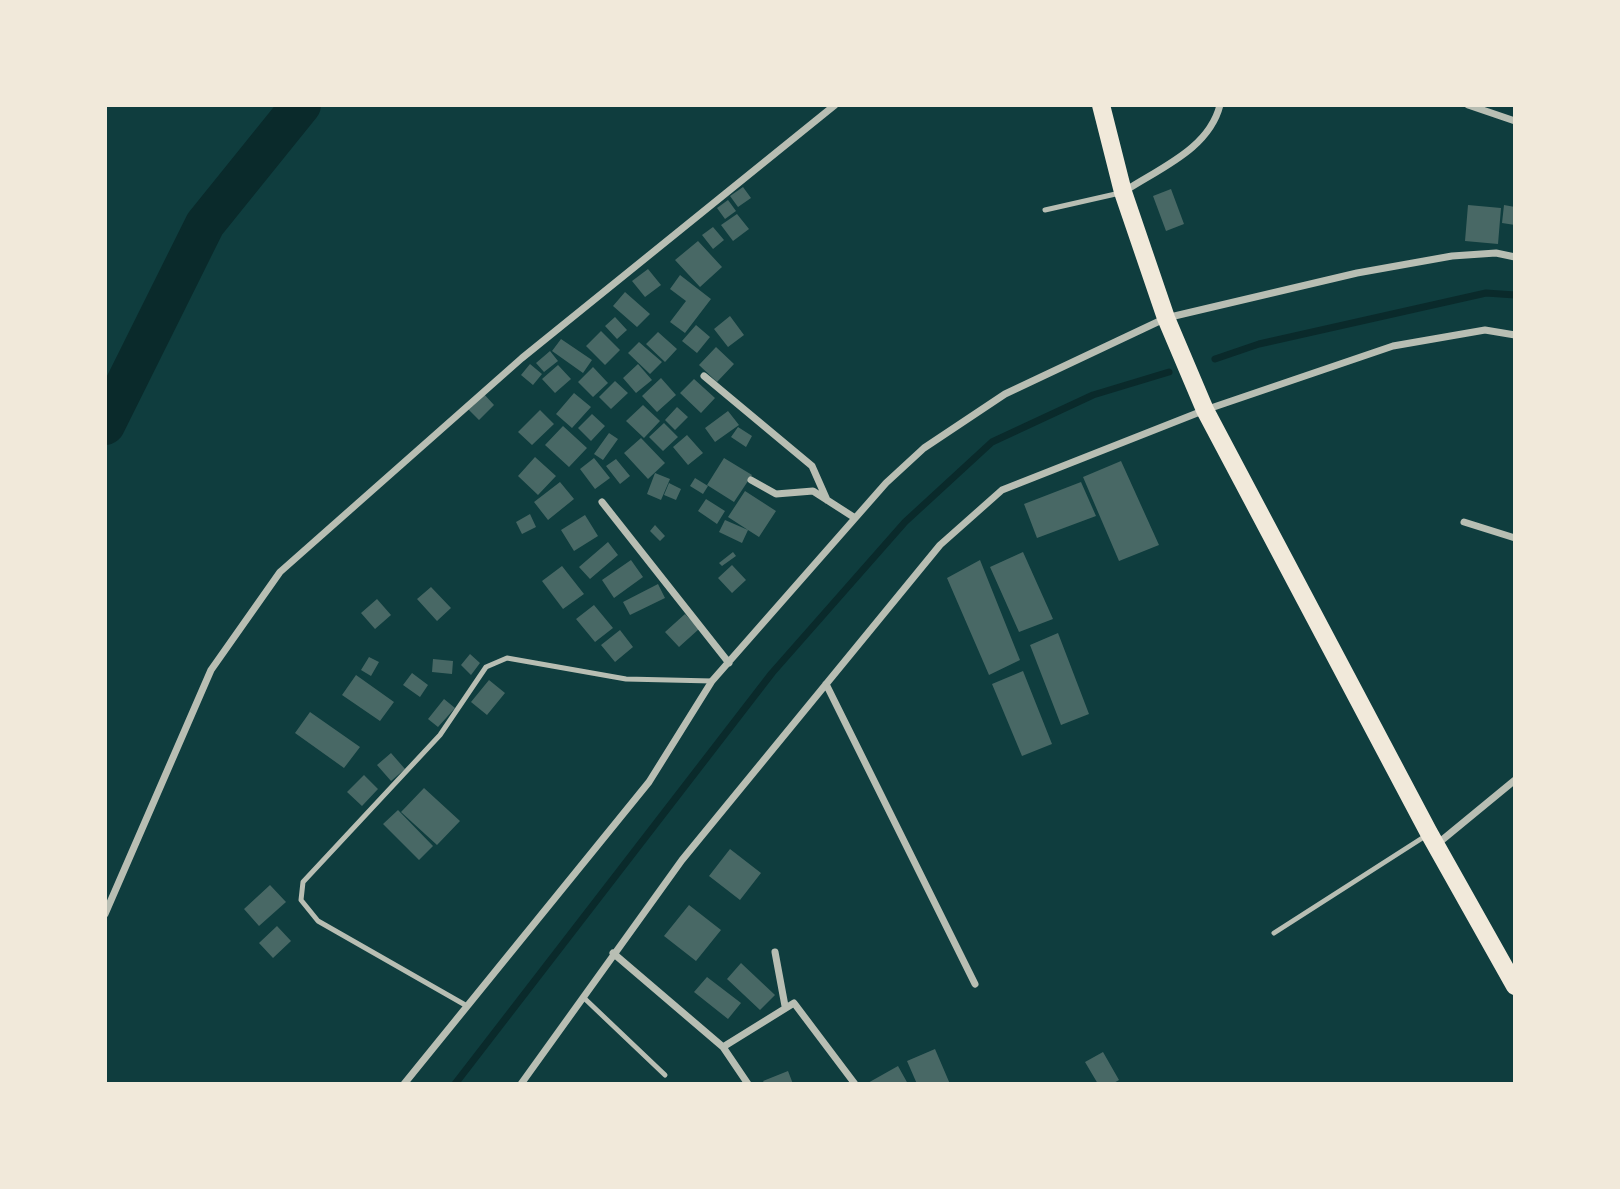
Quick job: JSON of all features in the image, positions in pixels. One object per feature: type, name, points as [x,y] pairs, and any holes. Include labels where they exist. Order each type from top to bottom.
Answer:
[{"type":"highway","points":[[1101,105],[1123,192],[1166,318],[1205,410],[1432,839],[1515,986]]},
{"type":"street","points":[[105,914],[211,670],[280,572],[522,358],[835,105]]},
{"type":"street","points":[[1123,192],[1197,145],[1211,128],[1220,105]]},
{"type":"street","points":[[1468,105],[1515,121]]},
{"type":"street","points":[[404,1084],[649,782],[712,681],[886,483],[924,448],[1005,394],[1166,318],[1371,271],[1452,256],[1496,253],[1515,257]]},
{"type":"street","points":[[521,1084],[682,860],[940,545],[1002,490],[1205,410],[1393,346],[1485,330],[1515,335]]},
{"type":"street","points":[[704,376],[812,466],[827,500]]},
{"type":"street","points":[[751,480],[769,492],[787,494],[808,490],[855,518]]},
{"type":"street","points":[[602,502],[729,663]]},
{"type":"street","points":[[1464,523],[1515,538]]},
{"type":"street","points":[[826,684],[975,984]]},
{"type":"street","points":[[1432,839],[1515,780]]},
{"type":"street","points":[[775,952],[785,1006]]},
{"type":"street","points":[[613,953],[723,1047],[748,1084]]},
{"type":"street","points":[[723,1047],[790,1003],[798,1005],[855,1084]]},
{"type":"lane","points":[[1045,210],[1123,192]]},
{"type":"lane","points":[[467,1006],[318,921],[301,900],[303,882],[440,735],[486,667],[496,660],[507,658],[626,679],[712,681]]},
{"type":"lane","points":[[1274,933],[1432,839]]},
{"type":"lane","points":[[583,997],[666,1075]]},
{"type":"building","points":[[743,187],[751,198],[738,207],[730,196]]},
{"type":"building","points":[[1171,189],[1184,224],[1166,231],[1153,196]]},
{"type":"building","points":[[728,200],[736,211],[725,219],[717,208]]},
{"type":"building","points":[[1468,205],[1501,208],[1498,244],[1465,241]]},
{"type":"building","points":[[1504,205],[1515,207],[1515,225],[1502,223]]},
{"type":"building","points":[[737,214],[749,229],[733,241],[721,225]]},
{"type":"building","points":[[713,227],[724,240],[713,249],[702,235]]},
{"type":"building","points":[[698,241],[722,267],[700,287],[675,260]]},
{"type":"building","points":[[648,269],[661,285],[645,297],[632,281]]},
{"type":"building","points":[[680,275],[711,299],[685,333],[670,322],[686,301],[670,289]]},
{"type":"building","points":[[625,292],[650,314],[637,327],[613,306]]},
{"type":"building","points":[[730,316],[744,335],[728,347],[714,329]]},
{"type":"building","points":[[615,317],[627,330],[617,339],[605,326]]},
{"type":"building","points":[[696,325],[710,337],[697,353],[682,341]]},
{"type":"building","points":[[601,331],[620,350],[605,365],[586,346]]},
{"type":"building","points":[[658,332],[677,349],[665,362],[646,344]]},
{"type":"building","points":[[561,339],[592,360],[583,373],[552,351]]},
{"type":"building","points":[[639,342],[662,362],[650,374],[628,353]]},
{"type":"building","points":[[716,347],[734,364],[717,382],[699,365]]},
{"type":"building","points":[[550,351],[558,361],[544,372],[536,363]]},
{"type":"building","points":[[530,364],[542,374],[533,385],[521,375]]},
{"type":"building","points":[[638,364],[652,380],[636,393],[623,378]]},
{"type":"building","points":[[558,365],[571,379],[555,393],[542,379]]},
{"type":"building","points":[[593,367],[608,383],[593,397],[578,382]]},
{"type":"building","points":[[661,378],[676,395],[657,412],[642,396]]},
{"type":"building","points":[[694,379],[715,398],[701,413],[680,393]]},
{"type":"building","points":[[615,381],[628,393],[611,409],[599,397]]},
{"type":"building","points":[[483,393],[494,405],[479,420],[467,408]]},
{"type":"building","points":[[574,393],[591,407],[572,428],[556,414]]},
{"type":"building","points":[[643,405],[660,421],[644,438],[626,421]]},
{"type":"building","points":[[677,407],[688,417],[675,430],[665,420]]},
{"type":"building","points":[[540,410],[554,424],[532,445],[518,432]]},
{"type":"building","points":[[728,411],[739,425],[715,442],[705,428]]},
{"type":"building","points":[[592,414],[605,426],[591,441],[578,428]]},
{"type":"building","points":[[664,423],[678,437],[663,451],[649,437]]},
{"type":"building","points":[[563,426],[587,448],[569,467],[545,445]]},
{"type":"building","points":[[738,427],[752,436],[746,447],[731,437]]},
{"type":"building","points":[[609,433],[618,439],[603,460],[594,454]]},
{"type":"building","points":[[687,435],[703,453],[688,465],[673,447]]},
{"type":"building","points":[[641,438],[665,463],[648,479],[624,453]]},
{"type":"building","points":[[535,457],[556,476],[538,495],[518,476]]},
{"type":"building","points":[[594,458],[610,478],[595,489],[580,469]]},
{"type":"building","points":[[724,458],[752,475],[734,502],[707,485]]},
{"type":"building","points":[[616,459],[630,476],[620,484],[606,466]]},
{"type":"building","points":[[1121,461],[1159,545],[1119,561],[1083,477]]},
{"type":"building","points":[[655,473],[670,479],[661,500],[647,494]]},
{"type":"building","points":[[695,478],[708,486],[703,494],[690,486]]},
{"type":"building","points":[[560,482],[574,499],[548,520],[534,502]]},
{"type":"building","points":[[1081,482],[1096,516],[1037,538],[1024,504]]},
{"type":"building","points":[[669,483],[681,489],[676,500],[664,495]]},
{"type":"building","points":[[745,491],[776,511],[759,537],[728,517]]},
{"type":"building","points":[[706,499],[725,511],[717,524],[698,511]]},
{"type":"building","points":[[530,514],[536,527],[522,534],[516,522]]},
{"type":"building","points":[[585,515],[598,536],[574,551],[561,530]]},
{"type":"building","points":[[725,520],[748,530],[742,543],[719,532]]},
{"type":"building","points":[[655,525],[665,536],[660,541],[650,531]]},
{"type":"building","points":[[608,542],[618,555],[590,579],[579,567]]},
{"type":"building","points":[[733,552],[736,556],[722,566],[719,563]]},
{"type":"building","points":[[1023,552],[1053,619],[1019,632],[990,567]]},
{"type":"building","points":[[631,560],[643,577],[614,598],[602,580]]},
{"type":"building","points":[[980,560],[1020,660],[989,675],[947,578]]},
{"type":"building","points":[[732,565],[746,580],[732,593],[718,578]]},
{"type":"building","points":[[562,566],[584,594],[563,609],[542,581]]},
{"type":"building","points":[[658,584],[665,598],[630,615],[623,602]]},
{"type":"building","points":[[431,587],[451,608],[437,621],[417,599]]},
{"type":"building","points":[[377,599],[391,615],[375,629],[361,613]]},
{"type":"building","points":[[594,605],[613,628],[595,642],[576,619]]},
{"type":"building","points":[[685,614],[699,629],[679,647],[665,632]]},
{"type":"building","points":[[620,630],[633,647],[615,662],[601,645]]},
{"type":"building","points":[[1058,633],[1089,714],[1061,725],[1030,645]]},
{"type":"building","points":[[470,654],[480,663],[471,675],[461,665]]},
{"type":"building","points":[[369,657],[379,662],[371,676],[361,670]]},
{"type":"building","points":[[433,659],[453,661],[452,674],[432,672]]},
{"type":"building","points":[[1023,671],[1052,744],[1022,756],[992,684]]},
{"type":"building","points":[[412,673],[428,685],[420,697],[403,685]]},
{"type":"building","points":[[356,675],[394,702],[380,721],[342,695]]},
{"type":"building","points":[[489,680],[505,693],[487,715],[471,702]]},
{"type":"building","points":[[444,699],[455,708],[438,727],[428,719]]},
{"type":"building","points":[[310,712],[360,747],[344,768],[295,733]]},
{"type":"building","points":[[391,753],[405,769],[391,781],[377,765]]},
{"type":"building","points":[[364,775],[378,789],[362,806],[347,792]]},
{"type":"building","points":[[424,788],[460,821],[437,845],[401,812]]},
{"type":"building","points":[[398,810],[433,846],[419,860],[383,824]]},
{"type":"building","points":[[730,849],[761,873],[740,900],[709,876]]},
{"type":"building","points":[[270,885],[286,902],[259,926],[244,909]]},
{"type":"building","points":[[689,905],[721,930],[696,961],[664,936]]},
{"type":"building","points":[[277,926],[291,941],[273,958],[259,943]]},
{"type":"building","points":[[741,963],[775,995],[760,1010],[727,979]]},
{"type":"building","points":[[707,977],[741,1003],[728,1019],[694,992]]},
{"type":"building","points":[[935,1049],[950,1084],[917,1084],[907,1061]]},
{"type":"building","points":[[1103,1052],[1119,1080],[1112,1084],[1098,1084],[1085,1062]]},
{"type":"building","points":[[898,1066],[908,1084],[866,1084]]},
{"type":"building","points":[[788,1071],[793,1084],[765,1084],[763,1081]]},
{"type":"waterway","points":[[105,425],[205,224],[301,105]]},
{"type":"waterway","points":[[1215,359],[1259,344],[1486,293],[1515,295]]},
{"type":"waterway","points":[[455,1084],[772,673],[905,522],[992,442],[1093,395],[1169,372]]}]
